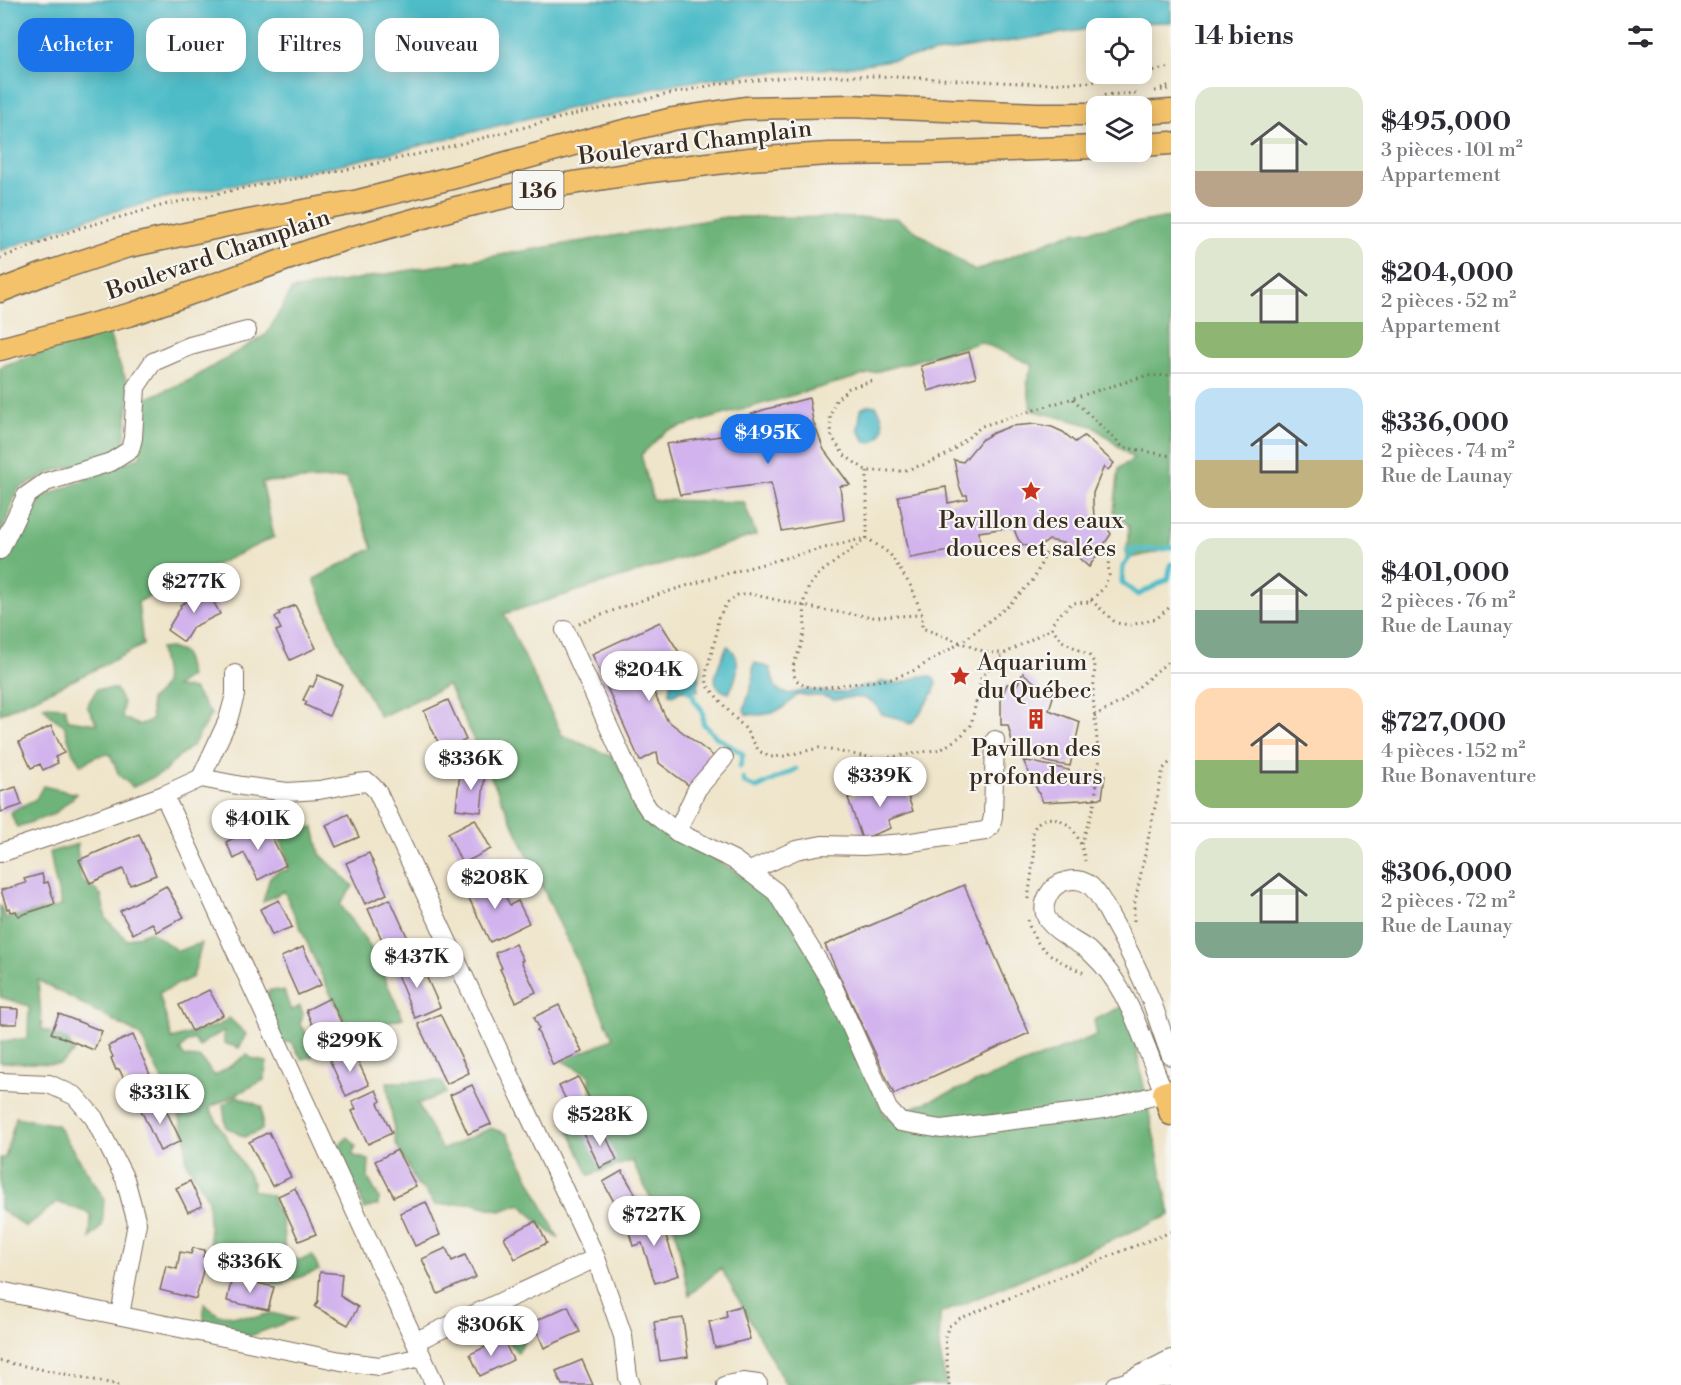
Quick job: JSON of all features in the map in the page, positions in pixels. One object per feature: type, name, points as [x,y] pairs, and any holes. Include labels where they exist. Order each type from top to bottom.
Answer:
[{"type":"main road","name":"Boulevard Champlain","points":[[0,291],[125,247],[232,224],[359,201],[673,119],[745,108],[851,106],[1086,114]]},
{"type":"main road","points":[[1152,112],[1171,111]]},
{"type":"main road","points":[[1152,144],[1171,143]]},
{"type":"main road","name":"Boulevard Champlain","points":[[0,349],[132,314],[329,244],[456,208],[553,186],[651,171],[772,158],[829,154],[1086,147]]},
{"type":"street","points":[[0,550],[26,496],[46,482],[111,462],[130,450],[133,438],[136,387],[153,362],[190,346],[247,331]]},
{"type":"street","points":[[565,630],[640,796],[649,810],[677,832],[734,860],[776,892],[832,984],[888,1109],[900,1122],[942,1129],[1169,1099],[1116,981],[1088,951],[1059,933],[1051,925],[1046,915],[1045,903],[1049,893],[1066,880],[1089,884],[1101,900],[1151,1001],[1171,1056]]},
{"type":"street","points":[[201,778],[228,720],[235,695],[235,674]]},
{"type":"street","points":[[750,871],[796,850],[822,845],[863,846],[905,843],[985,831],[991,826],[993,816],[996,740]]},
{"type":"street","points":[[677,832],[697,789],[724,758]]},
{"type":"street","points":[[0,853],[164,795],[201,778],[287,792],[319,790],[368,782],[377,792],[596,1258],[623,1336],[631,1385]]},
{"type":"street","points":[[164,795],[435,1385]]},
{"type":"street","points":[[0,1082],[49,1084],[75,1096],[94,1118],[125,1179],[136,1223],[120,1316]]},
{"type":"street","points":[[0,1291],[341,1361],[379,1366],[419,1349],[596,1258]]},
{"type":"street","points":[[1121,1383],[1171,1359]]},
{"type":"street","points":[[1121,1383],[1171,1377]]},
{"type":"street","points":[[726,1385],[743,1382],[758,1384]]},
{"type":"path","points":[[1152,71],[1171,67]]},
{"type":"path","points":[[1171,87],[1148,92],[1171,87]]},
{"type":"path","points":[[872,381],[849,388],[836,400],[830,416],[832,437],[844,455],[867,471],[902,471],[948,454],[982,426],[1145,376],[1171,375]]},
{"type":"path","points":[[1072,398],[1123,447],[1171,456]]},
{"type":"path","points":[[867,471],[867,538]]},
{"type":"path","points":[[867,538],[820,573],[809,586],[804,605],[806,629],[793,666],[795,679],[804,686],[819,688],[891,679],[915,670],[962,642],[1008,606],[1034,579],[1046,553]]},
{"type":"path","points":[[565,630],[656,594],[749,566],[867,538],[890,554],[912,588],[922,615],[922,628],[988,654],[1006,652]]},
{"type":"path","points":[[1081,844],[1094,807],[1100,762],[1093,697],[1095,664],[1089,655],[1062,641],[1052,628],[1053,620],[1072,603],[1089,602],[1104,588],[1109,575],[1108,558]]},
{"type":"path","points":[[922,615],[873,617],[823,610],[750,594],[738,596],[727,603],[718,618],[716,636],[706,673],[707,685],[744,727],[759,751],[770,757],[819,748],[879,759],[942,748],[962,736],[971,725],[981,679],[991,665],[1006,652],[1052,628]]},
{"type":"path","points":[[1091,600],[1116,623],[1130,625],[1156,619],[1171,606]]},
{"type":"path","points":[[1094,716],[1121,702],[1171,659]]},
{"type":"path","points":[[949,1385],[945,1336],[949,1326],[959,1319],[1171,1232]]},
{"type":"path","points":[[0,1361],[119,1385]]},
{"type":"green space","points":[[726,217],[896,218],[975,271],[1068,234],[1171,217],[1171,549],[1126,559],[1129,526],[1114,512],[1119,468],[1134,459],[1093,426],[1031,410],[1027,381],[1033,365],[981,342],[666,431],[641,455],[653,500],[744,502],[756,535],[504,614],[562,735],[613,757],[649,817],[788,905],[886,1118],[1097,1035],[1094,1020],[1127,1004],[1170,1215],[940,1314],[939,1347],[946,1385],[786,1385],[721,1268],[689,1295],[673,1220],[655,1212],[654,1205],[632,1161],[589,1175],[564,1119],[593,1106],[589,1075],[561,1060],[613,1038],[448,685],[380,717],[338,640],[314,579],[373,548],[346,478],[262,482],[274,537],[138,602],[143,645],[0,714],[0,567],[40,498],[140,457],[145,399],[190,380],[267,334],[292,290]]},
{"type":"green space","points":[[107,327],[130,389],[124,444],[94,461],[54,471],[18,489],[0,536],[0,367]]},
{"type":"green space","points":[[170,648],[184,653],[190,676],[175,687],[193,689],[211,714],[193,745],[164,772],[133,787],[119,775],[110,754],[97,756],[81,765],[73,753],[64,725],[52,717],[43,706],[65,707],[68,720],[97,724],[87,706],[97,689],[116,689],[123,703],[122,717],[138,725],[152,720],[150,700],[161,689],[165,678],[160,649]]},
{"type":"green space","points":[[43,786],[77,794],[54,814],[17,827],[10,812],[36,799]]},
{"type":"green space","points":[[314,828],[320,854],[353,886],[340,904],[369,945],[403,1018],[350,1032],[325,983],[284,891],[263,902],[270,877],[279,871],[288,870],[288,859],[276,829]]},
{"type":"green space","points":[[78,844],[81,879],[101,895],[106,919],[127,940],[150,931],[178,951],[202,943],[193,977],[159,993],[172,1039],[219,1025],[229,1018],[246,1034],[239,1048],[224,1043],[224,1031],[199,1047],[194,1039],[186,1043],[180,1050],[185,1057],[200,1058],[215,1076],[247,1055],[267,1062],[264,1080],[209,1108],[253,1183],[252,1190],[273,1196],[282,1223],[285,1258],[302,1260],[312,1255],[319,1270],[279,1285],[211,1265],[208,1199],[186,1161],[186,1139],[179,1115],[140,1035],[38,980],[42,1029],[67,1039],[74,1052],[60,1064],[0,1062],[0,1042],[28,1038],[29,1006],[0,997],[0,905],[6,918],[62,906],[50,852]]},
{"type":"green space","points":[[270,990],[284,991],[291,1011],[300,1006],[303,1014],[300,1025],[318,1048],[311,1057],[302,1059],[291,1042],[269,1043],[264,999]]},
{"type":"green space","points":[[442,1081],[446,1093],[418,1104],[442,1150],[491,1128],[507,1134],[559,1239],[540,1224],[521,1204],[500,1211],[471,1203],[435,1205],[425,1190],[418,1186],[396,1144],[387,1082]]},
{"type":"green space","points":[[237,1096],[262,1107],[262,1130],[244,1137],[226,1127],[223,1105]]},
{"type":"green space","points":[[16,1117],[57,1125],[104,1198],[102,1226],[90,1238],[91,1214],[57,1202],[26,1227],[0,1209],[0,1158],[5,1158]]},
{"type":"green space","points":[[348,1137],[356,1146],[352,1155],[369,1160],[368,1178],[379,1198],[378,1205],[364,1209],[358,1188],[342,1179],[346,1167],[336,1148]]},
{"type":"green space","points":[[204,1304],[219,1315],[257,1317],[271,1313],[295,1319],[250,1336],[204,1326]]},
{"type":"green space","points":[[487,1314],[495,1325],[514,1316],[525,1341],[518,1353],[505,1337],[490,1335],[471,1344],[457,1339],[466,1324]]},
{"type":"water","points":[[0,0],[1171,0],[1171,22],[1152,22],[1152,18],[1086,18],[1086,29],[839,68],[751,73],[669,85],[319,169],[173,196],[88,218],[0,251]]},
{"type":"water","points":[[868,405],[876,406],[883,425],[880,436],[872,443],[866,442],[858,430],[861,409]]},
{"type":"water","points":[[728,646],[736,656],[737,662],[736,675],[729,693],[721,690],[715,680],[718,667]]},
{"type":"water","points":[[684,657],[699,666],[698,691],[680,690],[674,695],[669,694],[675,663]]},
{"type":"water","points":[[755,663],[770,668],[775,686],[781,692],[788,694],[807,690],[847,692],[867,685],[875,686],[880,682],[902,683],[922,676],[933,678],[936,685],[920,714],[910,724],[882,714],[873,702],[853,697],[835,700],[822,696],[797,695],[786,706],[774,712],[762,715],[746,714],[744,710],[753,680]]},
{"type":"building","points":[[969,352],[976,377],[928,391],[921,366]]},
{"type":"building","points":[[809,398],[813,421],[824,450],[850,485],[840,486],[844,520],[782,531],[771,483],[680,495],[666,444],[727,435],[744,417]]},
{"type":"building","points":[[1036,424],[1063,432],[1075,442],[1084,436],[1114,463],[1108,470],[1104,467],[1093,493],[1096,522],[1100,526],[1105,524],[1111,534],[1089,567],[1080,559],[1071,545],[1049,540],[1036,547],[1027,546],[1018,539],[1013,527],[979,532],[980,546],[910,558],[898,496],[946,487],[948,503],[968,499],[967,495],[963,495],[959,485],[954,460],[963,462],[981,440],[993,433],[1011,426]]},
{"type":"building","points":[[211,588],[216,597],[212,599],[220,614],[193,627],[184,642],[167,630],[181,607],[180,605]]},
{"type":"building","points":[[295,605],[316,648],[290,660],[276,631],[281,629],[275,617],[280,614],[279,612]]},
{"type":"building","points":[[660,622],[682,657],[645,674],[667,720],[716,758],[691,787],[659,763],[657,752],[640,761],[592,654]]},
{"type":"building","name":"Pavillon des profondeurs","points":[[1023,673],[1053,697],[1049,710],[1080,722],[1070,766],[1051,763],[1032,756],[1015,755],[1008,725],[1001,725],[1001,699],[1007,684],[1017,685]]},
{"type":"building","points":[[318,675],[342,685],[329,716],[305,705],[307,702],[303,700],[310,686],[313,687]]},
{"type":"building","points":[[448,700],[466,740],[442,751],[424,711]]},
{"type":"building","points":[[51,726],[64,753],[55,757],[58,763],[43,770],[40,764],[31,768],[19,742]]},
{"type":"building","points":[[1023,760],[1069,770],[1069,776],[1081,780],[1083,773],[1105,775],[1102,798],[1043,802]]},
{"type":"building","points":[[460,771],[485,773],[481,812],[456,809]]},
{"type":"building","points":[[902,779],[913,811],[888,820],[891,828],[862,839],[848,798]]},
{"type":"building","points":[[16,787],[22,805],[1,812],[0,792]]},
{"type":"building","points":[[348,814],[359,837],[336,847],[326,825]]},
{"type":"building","points":[[475,819],[491,849],[462,864],[448,833]]},
{"type":"building","points":[[264,822],[286,865],[258,880],[244,853],[234,859],[226,842]]},
{"type":"building","points":[[139,834],[156,875],[130,885],[123,869],[90,883],[79,860]]},
{"type":"building","points":[[369,853],[387,894],[365,904],[346,863]]},
{"type":"building","points":[[42,874],[44,883],[48,882],[55,904],[18,916],[16,911],[10,912],[1,890],[26,883],[24,879]]},
{"type":"building","points":[[492,877],[499,892],[502,890],[510,905],[518,901],[529,923],[490,942],[465,890]]},
{"type":"building","points":[[964,885],[1029,1033],[894,1094],[825,945]]},
{"type":"building","points":[[166,886],[184,917],[157,932],[152,923],[133,934],[120,911]]},
{"type":"building","points":[[390,899],[410,943],[388,953],[368,909]]},
{"type":"building","points":[[279,900],[292,927],[272,935],[260,909]]},
{"type":"building","points":[[515,944],[536,992],[516,1002],[495,953]]},
{"type":"building","points":[[303,947],[321,985],[298,995],[281,957]]},
{"type":"building","points":[[419,960],[440,1007],[415,1018],[395,970]]},
{"type":"building","points":[[209,990],[223,1015],[192,1031],[179,1005]]},
{"type":"building","points":[[330,998],[347,1034],[325,1044],[317,1027],[314,1029],[306,1010]]},
{"type":"building","points":[[559,1005],[582,1052],[553,1065],[537,1030],[539,1028],[534,1017]]},
{"type":"building","points":[[0,1008],[18,1009],[17,1024],[0,1024]]},
{"type":"building","points":[[59,1014],[102,1031],[94,1050],[51,1033]]},
{"type":"building","points":[[440,1014],[469,1073],[446,1084],[418,1024]]},
{"type":"building","points":[[133,1035],[154,1084],[133,1093],[126,1078],[124,1079],[119,1069],[116,1070],[108,1046]]},
{"type":"building","points":[[353,1050],[369,1085],[346,1096],[330,1061]]},
{"type":"building","points":[[578,1077],[591,1101],[572,1111],[559,1086]]},
{"type":"building","points":[[472,1085],[491,1124],[468,1134],[450,1095]]},
{"type":"building","points":[[376,1090],[381,1101],[378,1103],[392,1133],[368,1144],[352,1111],[356,1109],[352,1101]]},
{"type":"building","points":[[160,1098],[181,1141],[160,1151],[140,1108]]},
{"type":"building","points":[[601,1126],[617,1160],[600,1168],[584,1134]]},
{"type":"building","points":[[269,1132],[291,1177],[272,1186],[249,1142]]},
{"type":"building","points":[[397,1150],[416,1186],[394,1197],[375,1161]]},
{"type":"building","points":[[622,1171],[642,1205],[625,1215],[620,1207],[618,1209],[603,1182]]},
{"type":"building","points":[[190,1181],[202,1206],[188,1212],[176,1188]]},
{"type":"building","points":[[295,1188],[316,1234],[299,1241],[278,1196]]},
{"type":"building","points":[[426,1202],[440,1235],[415,1246],[400,1213]]},
{"type":"building","points":[[652,1214],[658,1232],[664,1230],[679,1275],[655,1283],[642,1243],[633,1246],[626,1222]]},
{"type":"building","points":[[536,1221],[547,1243],[515,1259],[504,1237]]},
{"type":"building","points":[[193,1248],[205,1250],[203,1257],[206,1258],[196,1299],[160,1290],[166,1266],[177,1269],[180,1252],[191,1254]]},
{"type":"building","points":[[446,1248],[452,1261],[465,1255],[476,1277],[438,1294],[422,1259]]},
{"type":"building","points":[[320,1272],[342,1274],[340,1296],[358,1307],[348,1325],[315,1307],[318,1301]]},
{"type":"building","points":[[232,1277],[274,1287],[268,1310],[227,1301]]},
{"type":"building","points":[[568,1306],[580,1332],[544,1348],[533,1322]]},
{"type":"building","points":[[741,1306],[750,1339],[715,1348],[709,1322],[727,1317],[726,1310]]},
{"type":"building","points":[[683,1318],[688,1357],[660,1361],[654,1322]]},
{"type":"building","points":[[503,1339],[513,1360],[480,1376],[470,1354]]},
{"type":"building","points":[[582,1360],[593,1385],[562,1385],[556,1371]]},
{"type":"waterway","points":[[1127,550],[1171,547]]},
{"type":"waterway","points":[[1135,550],[1123,566],[1122,582],[1138,595],[1168,579],[1171,564]]},
{"type":"waterway","points":[[688,691],[694,695],[694,701],[702,710],[703,723],[715,736],[743,754],[740,767]]},
{"type":"waterway","points":[[743,778],[744,783],[757,788],[796,769]]},
{"type":"place","name":"Pavillon des eaux douces et salées","points":[[1031,491]]},
{"type":"place","name":"Aquarium du Québec","points":[[960,676]]},
{"type":"place","name":"Pavillon des profondeurs","points":[[1036,719]]}]
